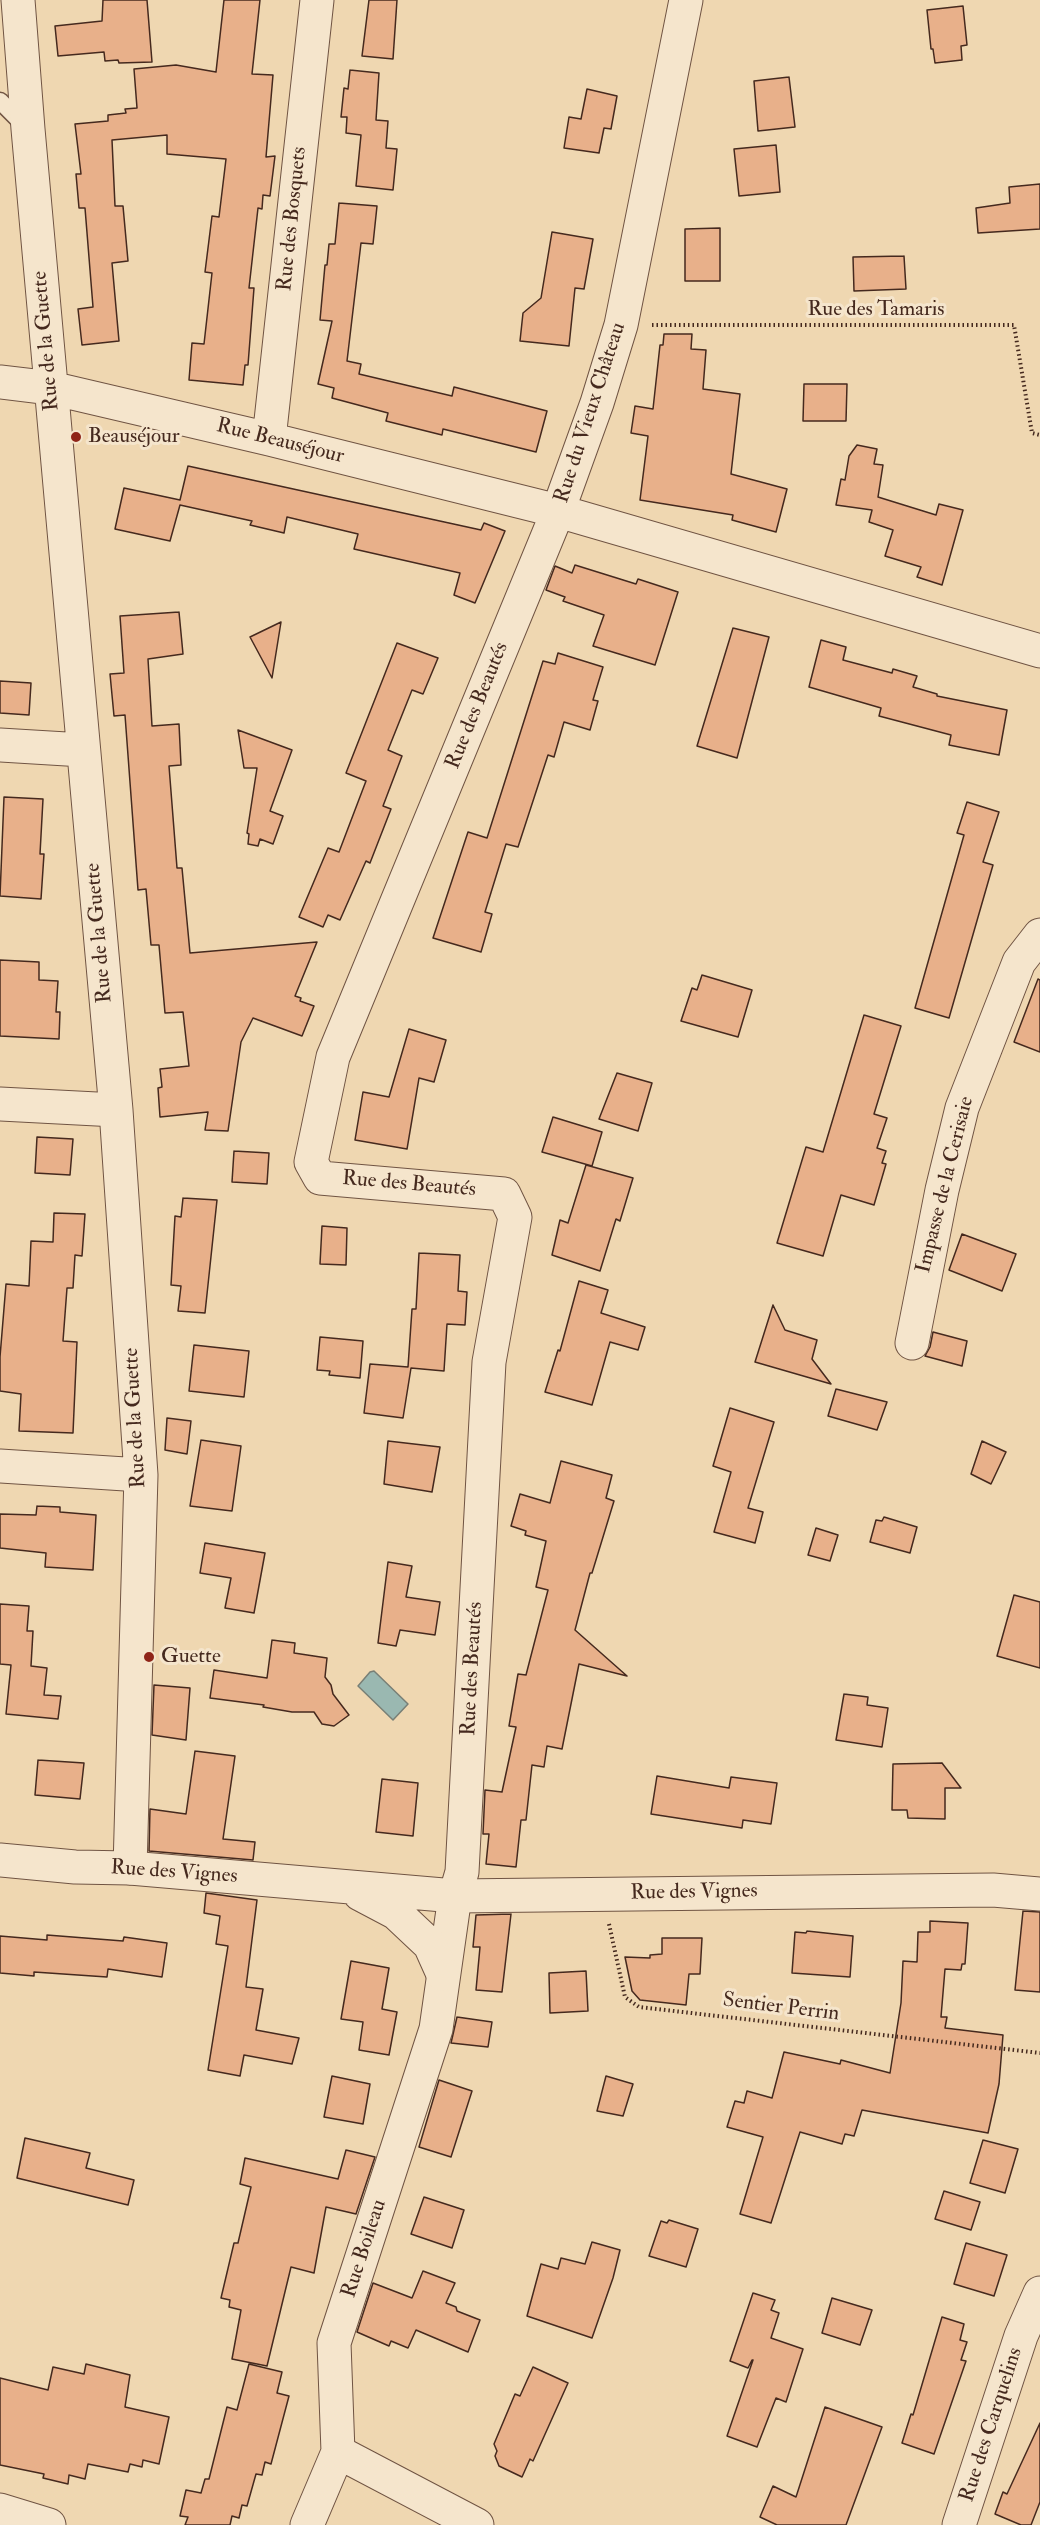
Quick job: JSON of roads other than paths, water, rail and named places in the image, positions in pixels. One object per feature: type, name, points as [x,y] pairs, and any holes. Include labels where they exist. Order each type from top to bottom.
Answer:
[{"type":"street","name":"Rue de la Guette","points":[[18,0],[19,133],[51,388],[116,1110],[141,1475],[130,1868]]},
{"type":"street","name":"Rue des Bosquets","points":[[269,439],[317,0]]},
{"type":"street","name":"Rue du Vieux Château","points":[[686,0],[621,326],[597,403],[558,511],[1040,651]]},
{"type":"street","name":"Rue Beauséjour","points":[[0,382],[51,388],[269,439],[558,511]]},
{"type":"street","name":"Rue des Beautés","points":[[455,1896],[462,1872],[489,1362],[515,1217],[504,1194],[320,1178],[311,1162],[333,1056],[558,511]]},
{"type":"street","points":[[0,746],[83,750]]},
{"type":"street","name":"Impasse de la Cerisaie","points":[[912,1343],[942,1190],[962,1108],[1019,962],[1040,935]]},
{"type":"street","points":[[0,1104],[116,1110]]},
{"type":"street","points":[[0,1466],[141,1475]]},
{"type":"street","name":"Rue des Vignes","points":[[0,1860],[75,1867],[130,1868],[455,1896],[993,1890],[1040,1894]]},
{"type":"street","name":"Rue des Vignes","points":[[348,1888],[396,1912],[430,1945],[443,1974]]},
{"type":"street","name":"Rue Boileau","points":[[338,2452],[334,2343],[436,2029],[455,1896]]},
{"type":"street","name":"Rue des Carquelins","points":[[958,2525],[1021,2336],[1040,2293]]},
{"type":"street","points":[[307,2525],[338,2452],[477,2525]]},
{"type":"street","points":[[0,2510],[49,2525]]},
{"type":"lane","points":[[0,102],[19,133]]},
{"type":"water","points":[[374,1671],[408,1704],[393,1720],[358,1686],[370,1672]]},
{"type":"place","name":"Beauséjour","points":[[76,437]]},
{"type":"place","name":"Guette","points":[[149,1657]]}]
